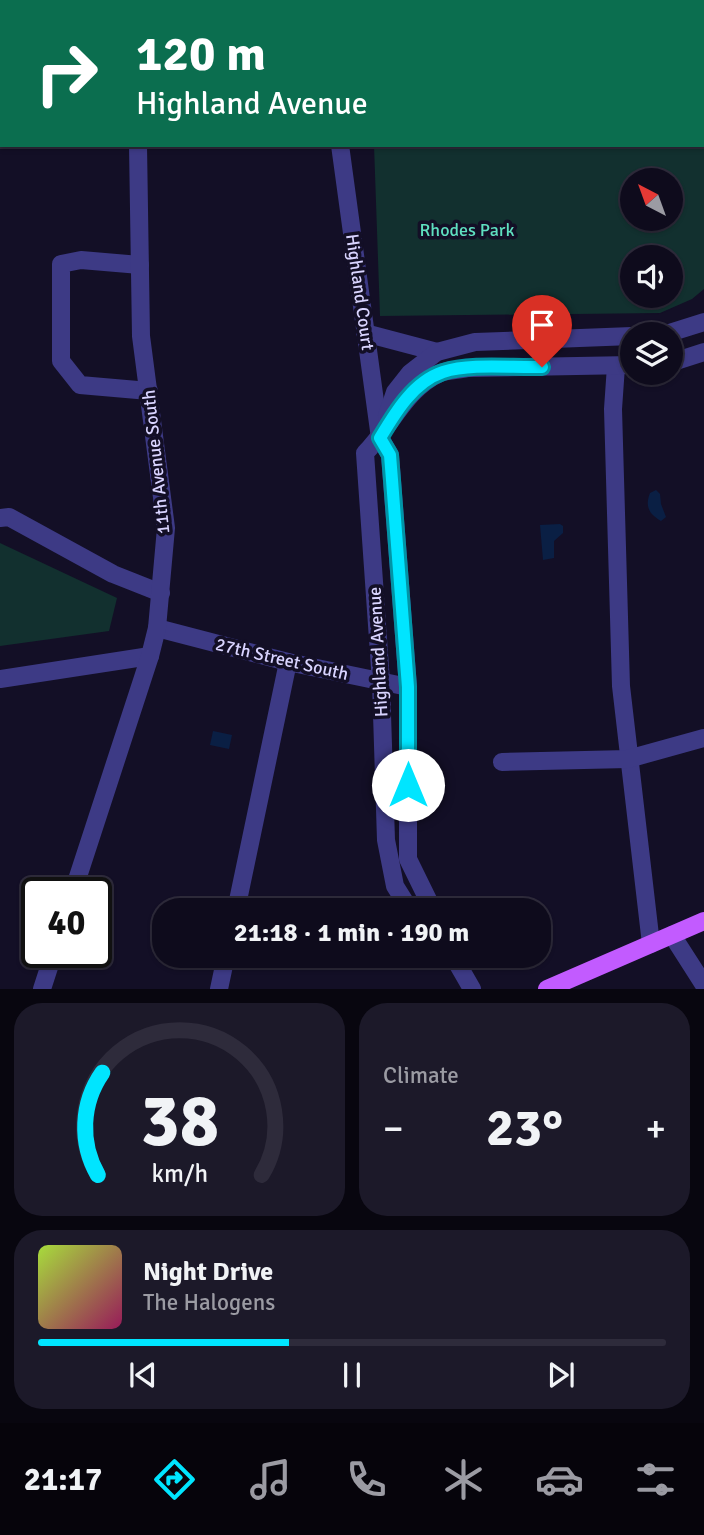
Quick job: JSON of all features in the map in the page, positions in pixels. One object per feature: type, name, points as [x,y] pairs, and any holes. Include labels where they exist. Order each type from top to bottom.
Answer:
[{"type":"main road","points":[[547,989],[704,921]]},
{"type":"street","name":"11th Avenue South","points":[[78,877],[150,656],[161,593],[166,528],[141,336],[138,147]]},
{"type":"street","name":"Highland Court","points":[[340,147],[380,438]]},
{"type":"street","points":[[140,265],[81,260],[61,264],[61,361],[80,385],[149,391]]},
{"type":"street","points":[[683,329],[704,322]]},
{"type":"street","name":"Highland Avenue","points":[[365,333],[437,352]]},
{"type":"street","name":"Highland Avenue","points":[[427,898],[408,859],[408,687],[390,455],[380,438],[395,392],[410,373],[437,352],[475,342],[620,336]]},
{"type":"street","points":[[683,359],[704,352]]},
{"type":"street","name":"Highland Avenue","points":[[402,898],[395,886],[386,840],[381,682],[365,453],[380,438],[397,410],[416,388],[443,372],[468,368],[620,365]]},
{"type":"street","points":[[620,383],[614,409],[621,686],[651,944]]},
{"type":"street","points":[[0,518],[9,517],[113,573],[161,593]]},
{"type":"street","name":"27th Street South","points":[[157,628],[288,662],[408,687]]},
{"type":"street","points":[[0,678],[150,656]]},
{"type":"street","points":[[239,898],[288,662]]},
{"type":"street","points":[[502,762],[628,759],[704,738]]},
{"type":"street","points":[[672,935],[704,985]]},
{"type":"street","points":[[42,989],[49,968]]},
{"type":"street","points":[[219,989],[223,968]]},
{"type":"street","points":[[460,968],[472,989]]},
{"type":"green space","name":"Rhodes Park","points":[[374,147],[704,147],[704,289],[683,303],[683,245],[620,245],[620,308],[671,308],[660,313],[380,316]]},
{"type":"green space","points":[[0,543],[117,598],[109,631],[0,646]]},
{"type":"water","points":[[656,490],[660,494],[666,517],[661,521],[648,507],[650,493]]},
{"type":"water","points":[[540,525],[563,526],[563,533],[554,541],[554,558],[543,560]]},
{"type":"water","points":[[213,731],[232,735],[229,749],[210,745]]},
{"type":"route","points":[[408,785],[408,687],[390,455],[380,438],[397,410],[416,388],[443,372],[468,368],[542,367]]}]
